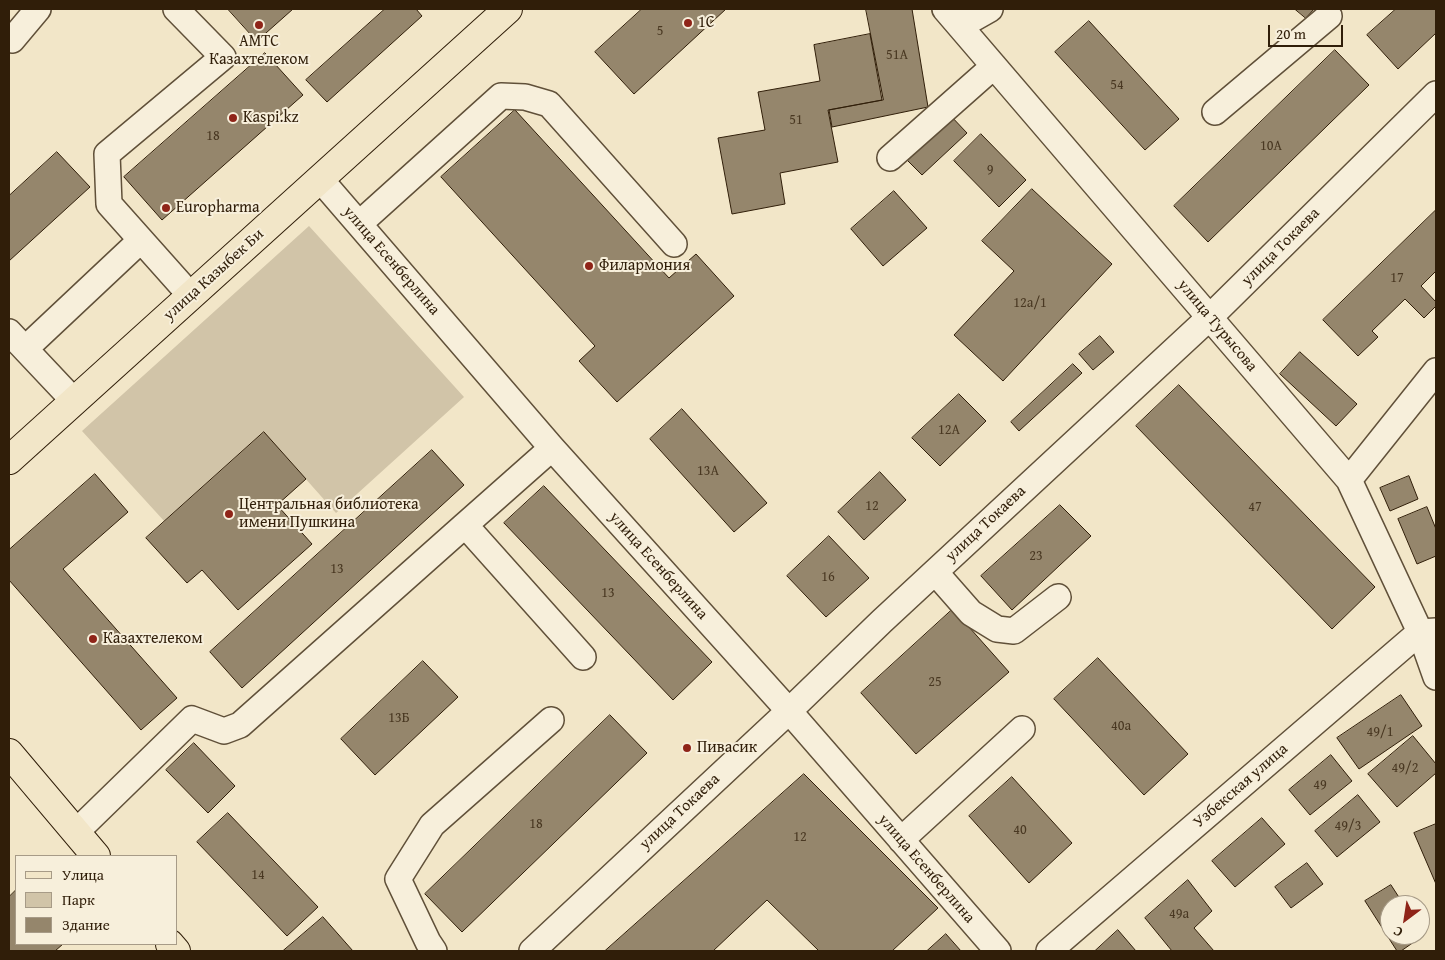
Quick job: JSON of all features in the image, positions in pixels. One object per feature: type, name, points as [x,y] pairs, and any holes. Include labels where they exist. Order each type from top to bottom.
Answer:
[{"type":"main road","name":"улица Казыбек Би","points":[[9,460],[508,9]]},
{"type":"main road","points":[[9,753],[95,855]]},
{"type":"street","points":[[12,40],[38,9]]},
{"type":"street","points":[[176,9],[223,57],[107,154],[109,204],[191,296]]},
{"type":"street","points":[[952,17],[990,9]]},
{"type":"street","points":[[1215,112],[1329,16]]},
{"type":"street","name":"улица Турысова","points":[[952,17],[1349,480],[1428,631],[1436,677]]},
{"type":"street","points":[[890,158],[994,66]]},
{"type":"street","name":"улица Токаева","points":[[532,951],[789,711],[934,572],[1210,317],[1436,94]]},
{"type":"street","points":[[359,224],[501,96],[526,97],[549,104],[674,244]]},
{"type":"street","name":"улица Есенберлина","points":[[320,178],[552,448],[789,711],[998,951]]},
{"type":"street","points":[[74,401],[17,340],[140,240]]},
{"type":"street","points":[[1349,480],[1436,371]]},
{"type":"street","points":[[76,832],[192,719],[224,731],[240,725],[552,448]]},
{"type":"street","points":[[465,525],[583,658]]},
{"type":"street","points":[[934,572],[971,613],[997,629],[1014,631],[1058,597]]},
{"type":"street","name":"Узбекская улица","points":[[1049,951],[1428,631]]},
{"type":"street","points":[[434,951],[398,879],[432,826],[550,720]]},
{"type":"street","points":[[901,840],[1022,728]]},
{"type":"green space","points":[[309,226],[464,397],[336,513],[264,432],[165,522],[82,431]]},
{"type":"building","name":"АМТС Казахтелеком","points":[[228,9],[293,9],[257,41]]},
{"type":"building","points":[[385,9],[416,9],[422,16],[327,102],[306,80]]},
{"type":"building","points":[[642,9],[726,9],[634,94],[595,52]]},
{"type":"building","points":[[866,9],[912,9],[928,107],[832,127],[829,110],[883,100]]},
{"type":"building","points":[[1295,9],[1314,9],[1306,18]]},
{"type":"building","points":[[1396,9],[1436,9],[1436,33],[1398,69],[1367,35]]},
{"type":"building","points":[[1089,21],[1179,119],[1145,150],[1055,52]]},
{"type":"building","points":[[870,34],[882,100],[828,110],[838,162],[780,173],[785,204],[732,214],[718,138],[765,130],[758,92],[820,81],[814,45]]},
{"type":"building","points":[[1335,50],[1369,85],[1208,242],[1174,206]]},
{"type":"building","points":[[265,53],[303,95],[162,220],[124,177]]},
{"type":"building","name":"Филармония","points":[[515,110],[669,278],[696,254],[734,296],[617,402],[579,361],[595,346],[441,177]]},
{"type":"building","points":[[949,114],[967,133],[922,175],[904,157]]},
{"type":"building","points":[[981,134],[1026,180],[999,207],[954,161]]},
{"type":"building","points":[[57,152],[90,187],[9,261],[9,196]]},
{"type":"building","points":[[1032,189],[1112,264],[1003,381],[954,335],[1014,271],[982,241]]},
{"type":"building","points":[[894,191],[927,228],[883,266],[851,229]]},
{"type":"building","points":[[1436,210],[1436,271],[1421,286],[1436,302],[1436,306],[1424,318],[1405,299],[1372,331],[1378,337],[1358,356],[1323,320]]},
{"type":"building","points":[[1100,336],[1114,352],[1093,370],[1079,354]]},
{"type":"building","points":[[1300,352],[1357,404],[1336,426],[1280,374]]},
{"type":"building","points":[[1073,364],[1082,373],[1019,431],[1011,422]]},
{"type":"building","points":[[1179,385],[1375,587],[1332,629],[1136,426]]},
{"type":"building","points":[[959,394],[986,421],[940,466],[912,438]]},
{"type":"building","points":[[682,409],[767,503],[734,532],[650,439]]},
{"type":"building","name":"Центральная библиотека имени Пушкина","points":[[264,432],[306,479],[277,505],[312,544],[238,610],[202,570],[187,583],[146,538]]},
{"type":"building","points":[[432,450],[464,485],[242,688],[210,652]]},
{"type":"building","points":[[880,472],[906,500],[864,540],[838,512]]},
{"type":"building","name":"Казахтелеком","points":[[95,474],[128,512],[63,569],[177,698],[141,730],[9,580],[9,550]]},
{"type":"building","points":[[1409,476],[1418,499],[1390,511],[1380,488]]},
{"type":"building","points":[[544,486],[712,662],[673,700],[504,523]]},
{"type":"building","points":[[1060,505],[1091,536],[1012,610],[981,576]]},
{"type":"building","points":[[1427,507],[1436,529],[1436,556],[1417,564],[1398,519]]},
{"type":"building","points":[[829,536],[869,578],[826,617],[787,576]]},
{"type":"building","points":[[953,609],[1009,672],[916,754],[861,693]]},
{"type":"building","points":[[1098,658],[1188,754],[1144,795],[1054,699]]},
{"type":"building","points":[[423,661],[458,697],[375,775],[341,739]]},
{"type":"building","points":[[1401,695],[1422,726],[1359,769],[1337,738]]},
{"type":"building","points":[[610,715],[647,753],[462,932],[425,894]]},
{"type":"building","points":[[1413,736],[1436,764],[1436,773],[1397,807],[1368,774]]},
{"type":"building","points":[[194,743],[235,786],[208,813],[166,770]]},
{"type":"building","points":[[1331,755],[1352,781],[1310,815],[1289,790]]},
{"type":"building","points":[[804,774],[938,908],[892,951],[819,951],[767,900],[713,951],[605,951]]},
{"type":"building","points":[[1012,777],[1072,843],[1029,883],[969,816]]},
{"type":"building","points":[[1358,795],[1380,822],[1337,857],[1315,831]]},
{"type":"building","points":[[228,813],[318,907],[287,936],[197,842]]},
{"type":"building","points":[[1262,818],[1285,844],[1235,887],[1212,861]]},
{"type":"building","points":[[1436,824],[1436,884],[1414,833]]},
{"type":"building","points":[[1307,863],[1323,884],[1291,908],[1275,887]]},
{"type":"building","points":[[1188,880],[1212,911],[1194,928],[1214,951],[1172,951],[1145,918]]},
{"type":"building","points":[[1391,885],[1398,895],[1380,895],[1380,924],[1365,901]]},
{"type":"building","points":[[15,891],[15,945],[62,945],[55,951],[9,951],[9,897]]},
{"type":"building","points":[[323,917],[353,951],[283,951]]},
{"type":"building","points":[[1118,930],[1136,951],[1095,951]]},
{"type":"building","points":[[946,934],[961,951],[927,951]]},
{"type":"building","points":[[1393,945],[1410,945],[1401,951],[1397,951]]},
{"type":"place","name":"1C","points":[[688,23]]},
{"type":"place","name":"АМТС Казахтелеком","points":[[259,25]]},
{"type":"place","name":"Kaspi.kz","points":[[233,118]]},
{"type":"place","name":"Europharma","points":[[166,208]]},
{"type":"place","name":"Филармония","points":[[589,266]]},
{"type":"place","name":"Центральная библиотека имени Пушкина","points":[[229,514]]},
{"type":"place","name":"Казахтелеком","points":[[93,639]]},
{"type":"place","name":"Пивасик","points":[[687,748]]}]
